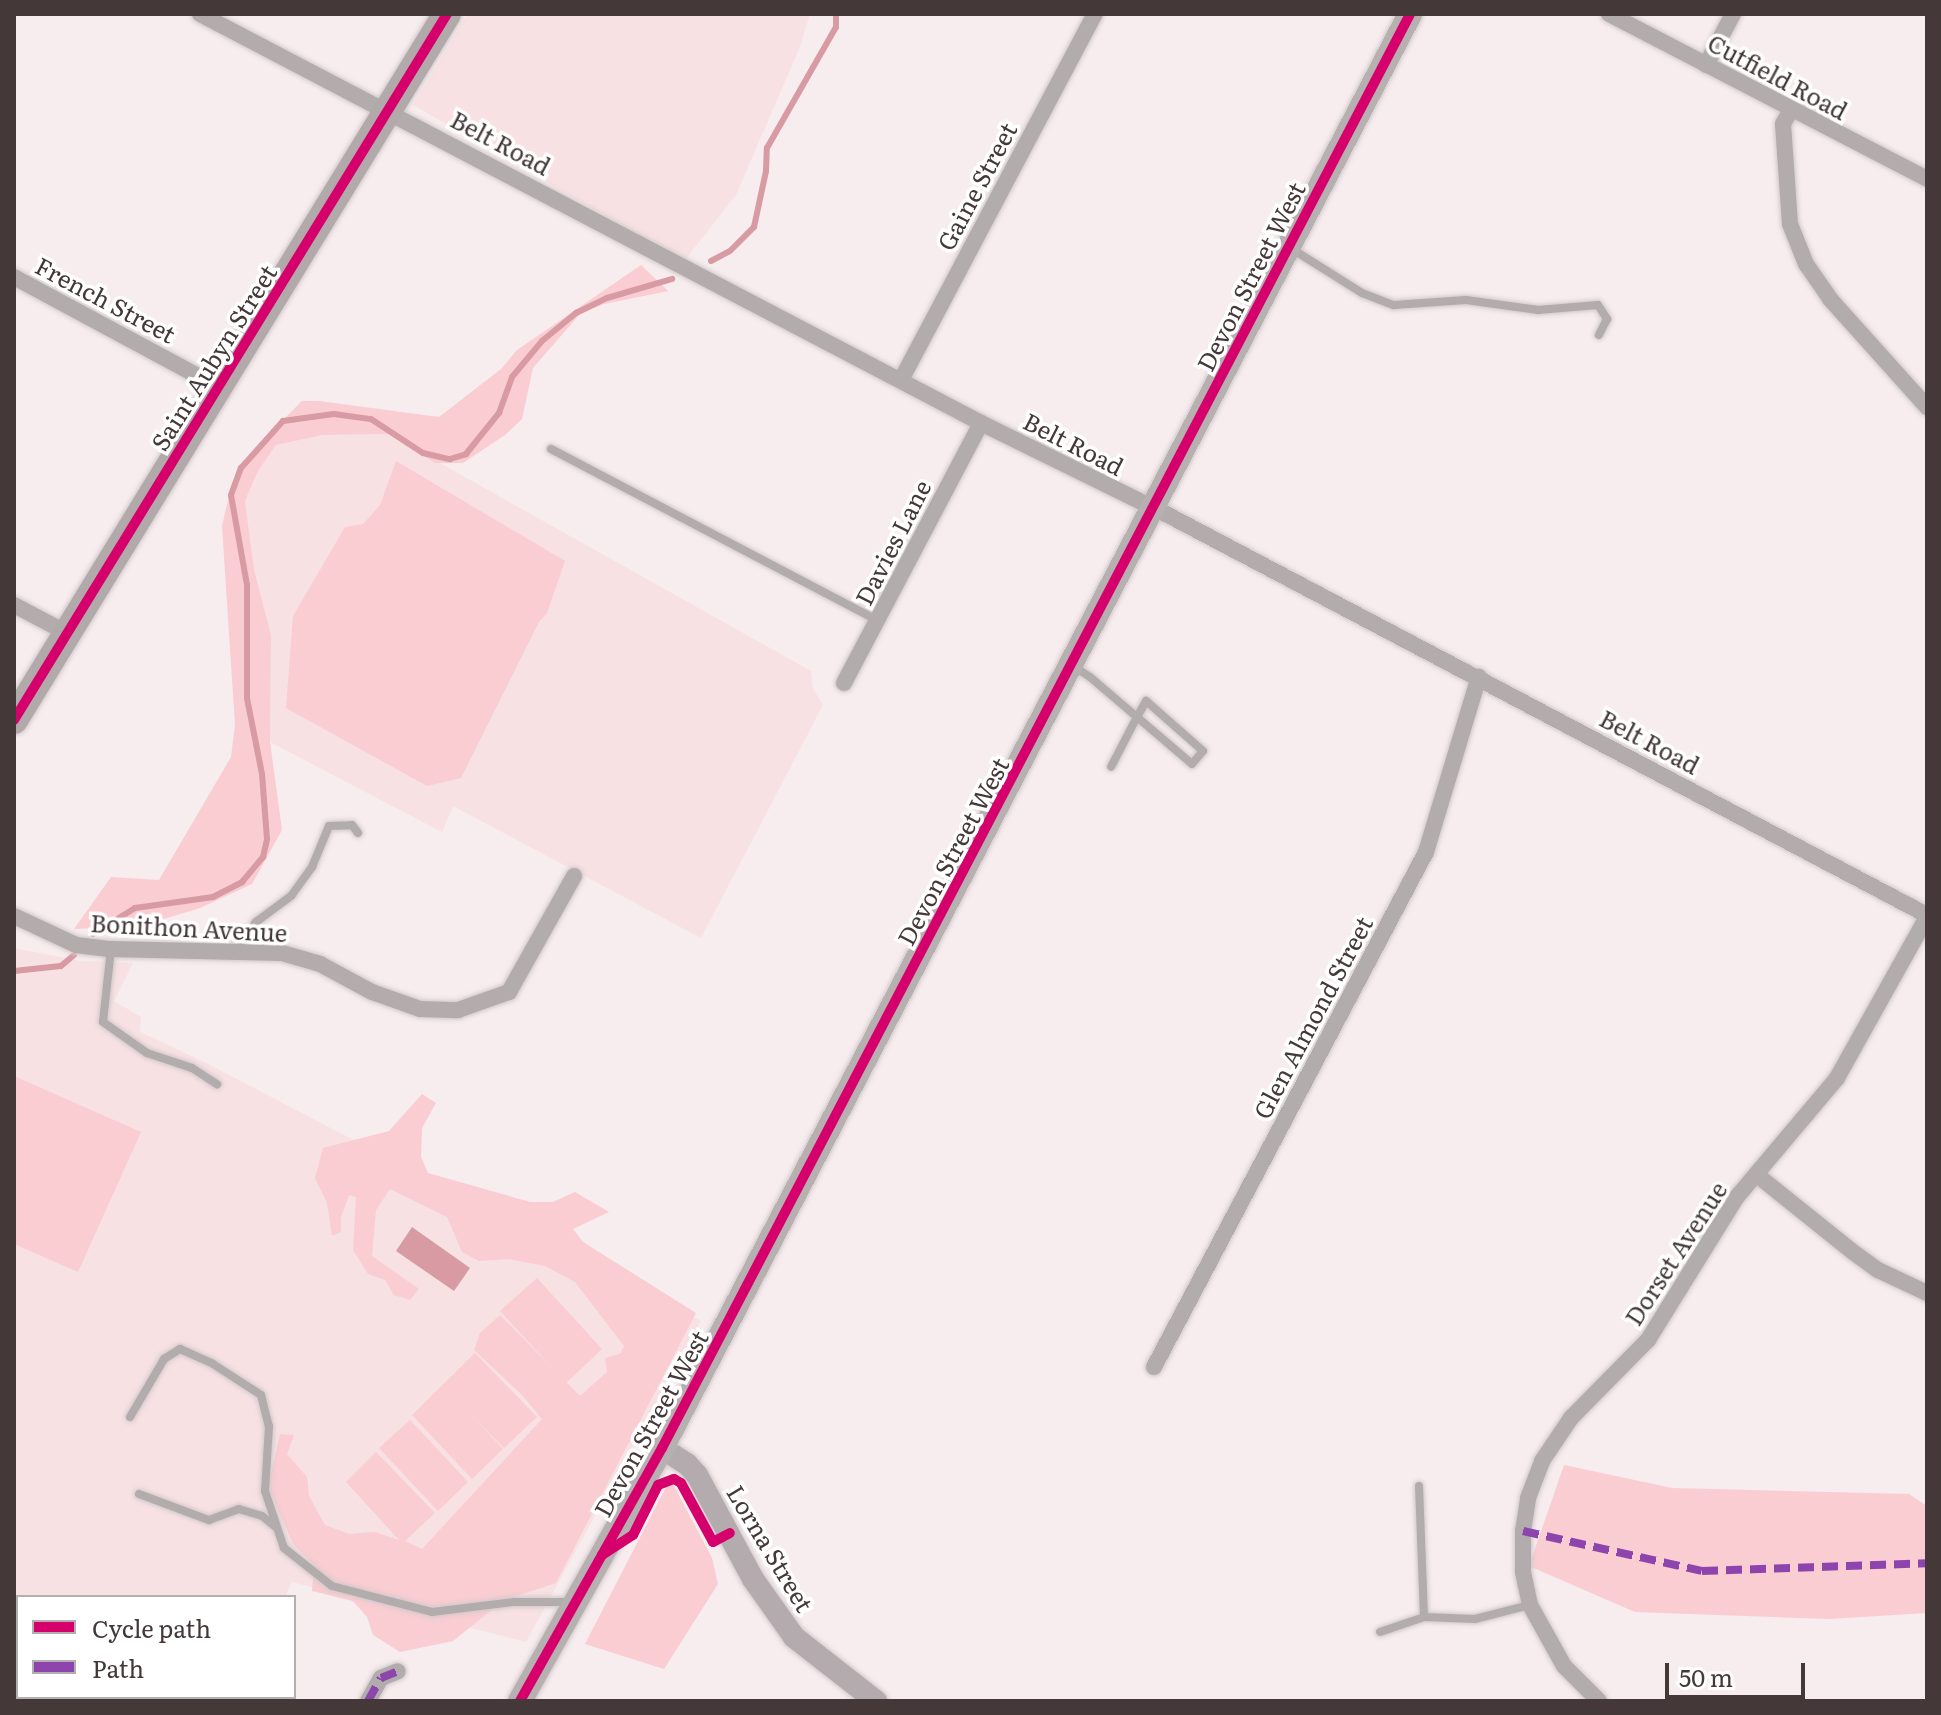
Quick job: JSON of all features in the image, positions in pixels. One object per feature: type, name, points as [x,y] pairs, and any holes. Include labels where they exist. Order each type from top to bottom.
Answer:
[{"type":"highway","name":"Saint Aubyn Street","points":[[14,720],[447,14]]},
{"type":"main road","name":"Devon Street West","points":[[520,1701],[662,1448],[1410,14]]},
{"type":"street","name":"Belt Road","points":[[200,14],[981,423],[1479,677],[1927,916]]},
{"type":"street","name":"Gaine Street","points":[[901,380],[1095,14]]},
{"type":"street","name":"Cutfield Road","points":[[1609,14],[1927,179]]},
{"type":"street","points":[[1706,65],[1733,14]]},
{"type":"street","points":[[1791,110],[1783,124],[1790,224],[1806,264],[1831,300],[1927,407]]},
{"type":"street","name":"French Street","points":[[14,277],[218,387]]},
{"type":"street","name":"Davies Lane","points":[[844,683],[981,423]]},
{"type":"street","points":[[14,605],[67,633]]},
{"type":"street","name":"Glen Almond Street","points":[[1154,1367],[1426,852],[1479,677]]},
{"type":"street","name":"Bonithon Avenue","points":[[14,916],[76,945],[111,949],[282,953],[320,964],[372,992],[420,1009],[458,1010],[509,992],[574,876]]},
{"type":"street","name":"Dorset Avenue","points":[[1599,1701],[1564,1666],[1530,1605],[1523,1572],[1523,1531],[1528,1498],[1542,1461],[1571,1418],[1648,1340],[1736,1198],[1837,1078],[1927,916]]},
{"type":"street","points":[[1757,1175],[1878,1270],[1927,1293]]},
{"type":"street","name":"Lorna Street","points":[[662,1448],[687,1464],[697,1475],[760,1590],[794,1637],[876,1701]]},
{"type":"street","points":[[368,1701],[381,1678],[398,1671]]},
{"type":"lane","points":[[1288,246],[1362,293],[1394,305],[1466,300],[1538,310],[1598,305],[1607,319],[1599,335]]},
{"type":"lane","points":[[551,449],[878,621]]},
{"type":"lane","points":[[1071,665],[1137,717],[1192,764],[1203,751],[1146,701],[1137,717],[1111,767]]},
{"type":"lane","points":[[237,951],[256,922],[291,896],[312,867],[329,826],[352,825],[358,833]]},
{"type":"lane","points":[[111,949],[103,1022],[147,1053],[192,1068],[217,1084]]},
{"type":"lane","points":[[130,1417],[164,1359],[180,1349],[213,1364],[261,1395],[269,1426],[265,1491],[284,1548],[332,1586],[432,1612],[514,1602],[573,1602]]},
{"type":"lane","points":[[1419,1486],[1424,1617]]},
{"type":"lane","points":[[139,1494],[209,1520],[239,1509],[262,1516],[277,1529]]},
{"type":"lane","points":[[1380,1632],[1424,1617],[1475,1619],[1530,1605]]},
{"type":"shaded area","points":[[468,14],[810,14],[799,49],[736,195],[684,261],[413,105]]},
{"type":"shaded area","points":[[641,265],[668,291],[604,304],[580,314],[533,368],[522,419],[505,435],[463,463],[435,463],[388,434],[323,435],[276,445],[258,471],[245,501],[254,569],[271,635],[270,742],[282,830],[252,884],[200,908],[140,926],[74,929],[111,877],[159,880],[231,757],[235,725],[222,526],[232,483],[285,418],[302,401],[439,417],[501,369],[517,350]]},
{"type":"shaded area","points":[[388,434],[811,671],[813,689],[823,705],[701,938],[453,806],[442,832],[270,742],[271,635],[254,569],[245,501],[258,471],[276,445],[323,435]]},
{"type":"shaded area","points":[[396,461],[565,561],[547,613],[539,622],[461,778],[427,786],[286,708],[293,616],[345,527],[363,524],[380,505]]},
{"type":"shaded area","points":[[14,948],[80,961],[133,963],[114,1001],[141,1017],[140,1032],[204,1062],[701,1321],[526,1642],[292,1582],[286,1595],[16,1595],[16,1699],[234,1699],[14,1701]]},
{"type":"shaded area","points":[[14,1076],[141,1132],[78,1272],[14,1244]]},
{"type":"shaded area","points":[[422,1094],[436,1103],[422,1128],[421,1157],[428,1173],[530,1202],[553,1202],[575,1192],[609,1212],[573,1229],[583,1242],[696,1313],[556,1583],[504,1600],[453,1641],[400,1652],[373,1635],[367,1617],[353,1601],[312,1591],[314,1565],[293,1544],[268,1487],[280,1434],[294,1435],[287,1454],[307,1477],[309,1496],[325,1525],[349,1534],[375,1532],[399,1540],[346,1482],[376,1452],[435,1513],[405,1541],[422,1549],[542,1419],[523,1396],[474,1350],[480,1333],[500,1315],[580,1396],[607,1372],[605,1358],[620,1354],[624,1346],[575,1282],[545,1266],[509,1259],[479,1261],[462,1252],[447,1217],[390,1189],[376,1210],[372,1256],[419,1289],[410,1300],[394,1295],[385,1280],[368,1274],[353,1250],[356,1197],[349,1195],[341,1217],[341,1232],[332,1236],[327,1203],[315,1178],[323,1148],[389,1131]]},
{"type":"shaded area","points":[[412,1227],[470,1268],[454,1291],[396,1251]]},
{"type":"shaded area","points":[[537,1278],[602,1349],[566,1383],[500,1311]]},
{"type":"shaded area","points":[[475,1353],[537,1417],[504,1448],[472,1416],[503,1449],[472,1479],[412,1415]]},
{"type":"shaded area","points":[[410,1420],[468,1482],[438,1511],[379,1448]]},
{"type":"shaded area","points":[[1564,1465],[1672,1488],[1909,1494],[1927,1506],[1927,1613],[1829,1619],[1635,1612],[1529,1566]]},
{"type":"shaded area","points":[[673,1484],[712,1558],[718,1584],[664,1669],[585,1644],[666,1487]]},
{"type":"waterway","points":[[711,261],[730,251],[754,227],[766,171],[767,148],[836,27],[836,14]]},
{"type":"waterway","points":[[93,934],[135,908],[213,897],[242,882],[263,857],[267,839],[262,774],[247,698],[247,585],[231,495],[241,468],[283,421],[334,414],[371,419],[423,453],[450,459],[466,454],[499,413],[512,377],[542,341],[576,313],[607,298],[672,279]]},
{"type":"waterway","points":[[14,971],[61,966],[74,955]]},
{"type":"marked path","points":[[1523,1531],[1702,1571],[1927,1563]]},
{"type":"marked path","points":[[368,1701],[381,1678],[398,1671]]},
{"type":"cycle path","points":[[14,720],[447,14]]},
{"type":"cycle path","points":[[520,1701],[662,1448],[1410,14]]},
{"type":"cycle path","points":[[602,1555],[633,1535],[658,1485],[674,1479],[681,1483],[713,1542],[730,1533]]}]
